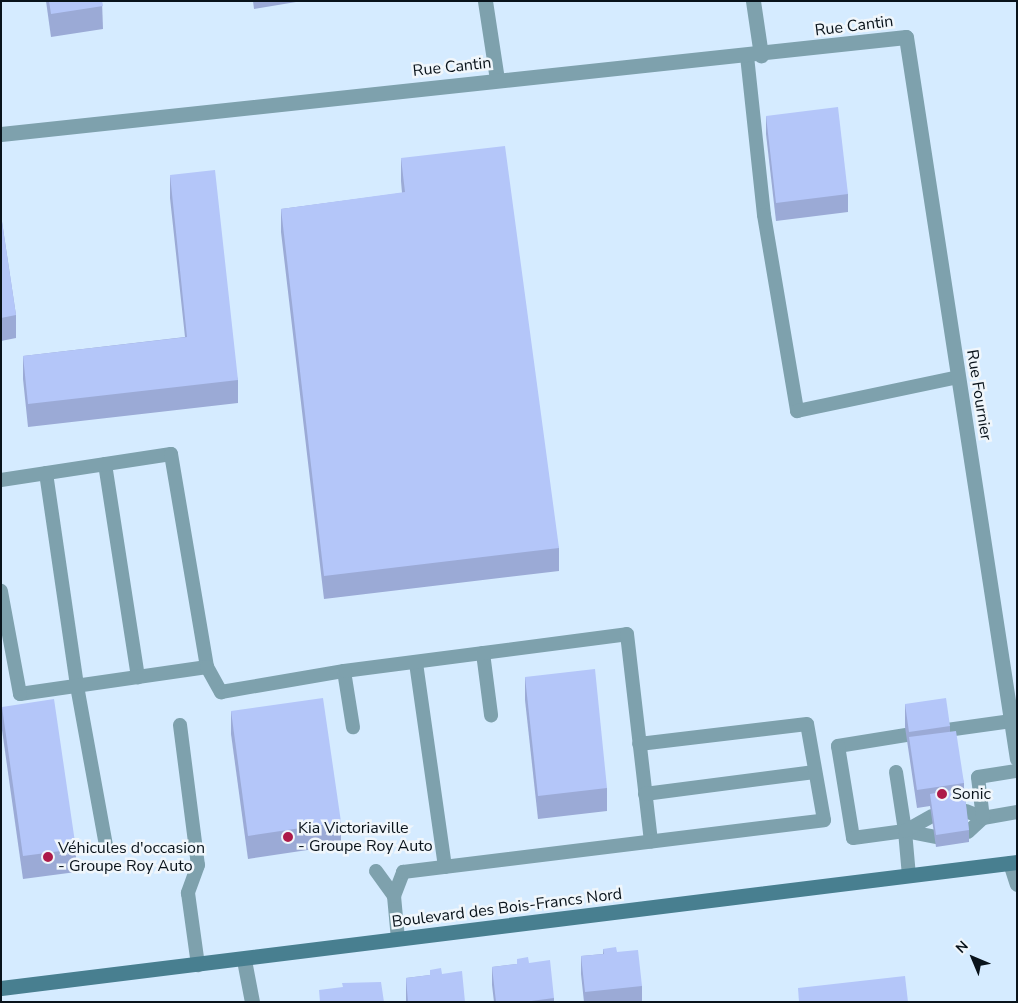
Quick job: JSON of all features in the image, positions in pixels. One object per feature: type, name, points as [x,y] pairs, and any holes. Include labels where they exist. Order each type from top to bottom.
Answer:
[{"type":"street","points":[[485,1],[497,79]]},
{"type":"street","points":[[753,1],[754,56]]},
{"type":"street","name":"Rue Cantin","points":[[1,134],[497,79],[754,56],[906,37]]},
{"type":"street","name":"Rue Fournier","points":[[906,37],[958,377],[1012,698],[1011,721],[1016,752]]},
{"type":"street","points":[[1013,863],[1017,884]]},
{"type":"street","name":"Boulevard des Bois-Francs Nord","points":[[1,988],[244,960],[398,939],[1013,863]]},
{"type":"street","points":[[244,960],[252,1002]]},
{"type":"lane","points":[[754,56],[764,216],[797,411],[958,377]]},
{"type":"lane","points":[[1,480],[171,454],[207,667],[221,692],[344,671],[627,634],[651,842]]},
{"type":"lane","points":[[105,464],[138,677]]},
{"type":"lane","points":[[46,473],[77,686],[106,846]]},
{"type":"lane","points":[[1,590],[20,694],[207,667]]},
{"type":"lane","points":[[483,654],[491,715]]},
{"type":"lane","points":[[416,663],[445,867]]},
{"type":"lane","points":[[344,671],[353,727]]},
{"type":"lane","points":[[947,730],[1011,721]]},
{"type":"lane","points":[[398,939],[394,896],[403,872],[824,820],[807,724],[639,744]]},
{"type":"lane","points":[[180,725],[198,865],[188,893],[198,965]]},
{"type":"lane","points":[[906,736],[838,746],[853,838],[905,831],[935,837]]},
{"type":"lane","points":[[983,818],[978,777],[1017,771]]},
{"type":"lane","points":[[645,794],[815,772]]},
{"type":"lane","points":[[896,772],[905,831],[909,876]]},
{"type":"lane","points":[[966,811],[983,818],[1017,812]]},
{"type":"lane","points":[[905,831],[932,816]]},
{"type":"lane","points":[[968,832],[983,818]]},
{"type":"lane","points":[[376,871],[394,896]]},
{"type":"building","points":[[49,1],[102,1],[103,6],[51,14]]},
{"type":"building","points":[[838,107],[848,194],[776,203],[766,116]]},
{"type":"building","points":[[505,146],[559,548],[324,576],[281,209],[405,192],[401,158]]},
{"type":"building","points":[[215,170],[238,380],[28,404],[23,356],[187,337],[170,175]]},
{"type":"building","points":[[1,215],[16,315],[1,318]]},
{"type":"building","points":[[595,669],[607,788],[538,796],[525,677]]},
{"type":"building","points":[[323,698],[341,822],[248,836],[231,711]]},
{"type":"building","points":[[946,698],[950,726],[909,732],[905,704]]},
{"type":"building","points":[[54,699],[76,849],[23,856],[2,707]]},
{"type":"building","points":[[956,731],[964,783],[917,790],[909,737]]},
{"type":"building","points":[[964,788],[969,830],[936,835],[930,794]]},
{"type":"building","points":[[616,947],[617,952],[638,950],[642,986],[585,992],[581,956],[604,954],[603,949]]},
{"type":"building","points":[[528,957],[529,963],[550,960],[554,998],[524,1002],[496,1002],[492,967],[517,964],[517,959]]},
{"type":"building","points":[[441,968],[442,974],[462,971],[465,1002],[408,1002],[406,978],[430,975],[430,970]]},
{"type":"building","points":[[905,976],[908,1002],[799,1002],[798,988]]},
{"type":"building","points":[[381,982],[384,1002],[320,1002],[319,990],[343,987],[342,983]]},
{"type":"place","name":"Sonic","points":[[942,794]]},
{"type":"place","name":"Kia Victoriaville - Groupe Roy Auto","points":[[288,837]]},
{"type":"place","name":"Véhicules d'occasion - Groupe Roy Auto","points":[[48,857]]}]
